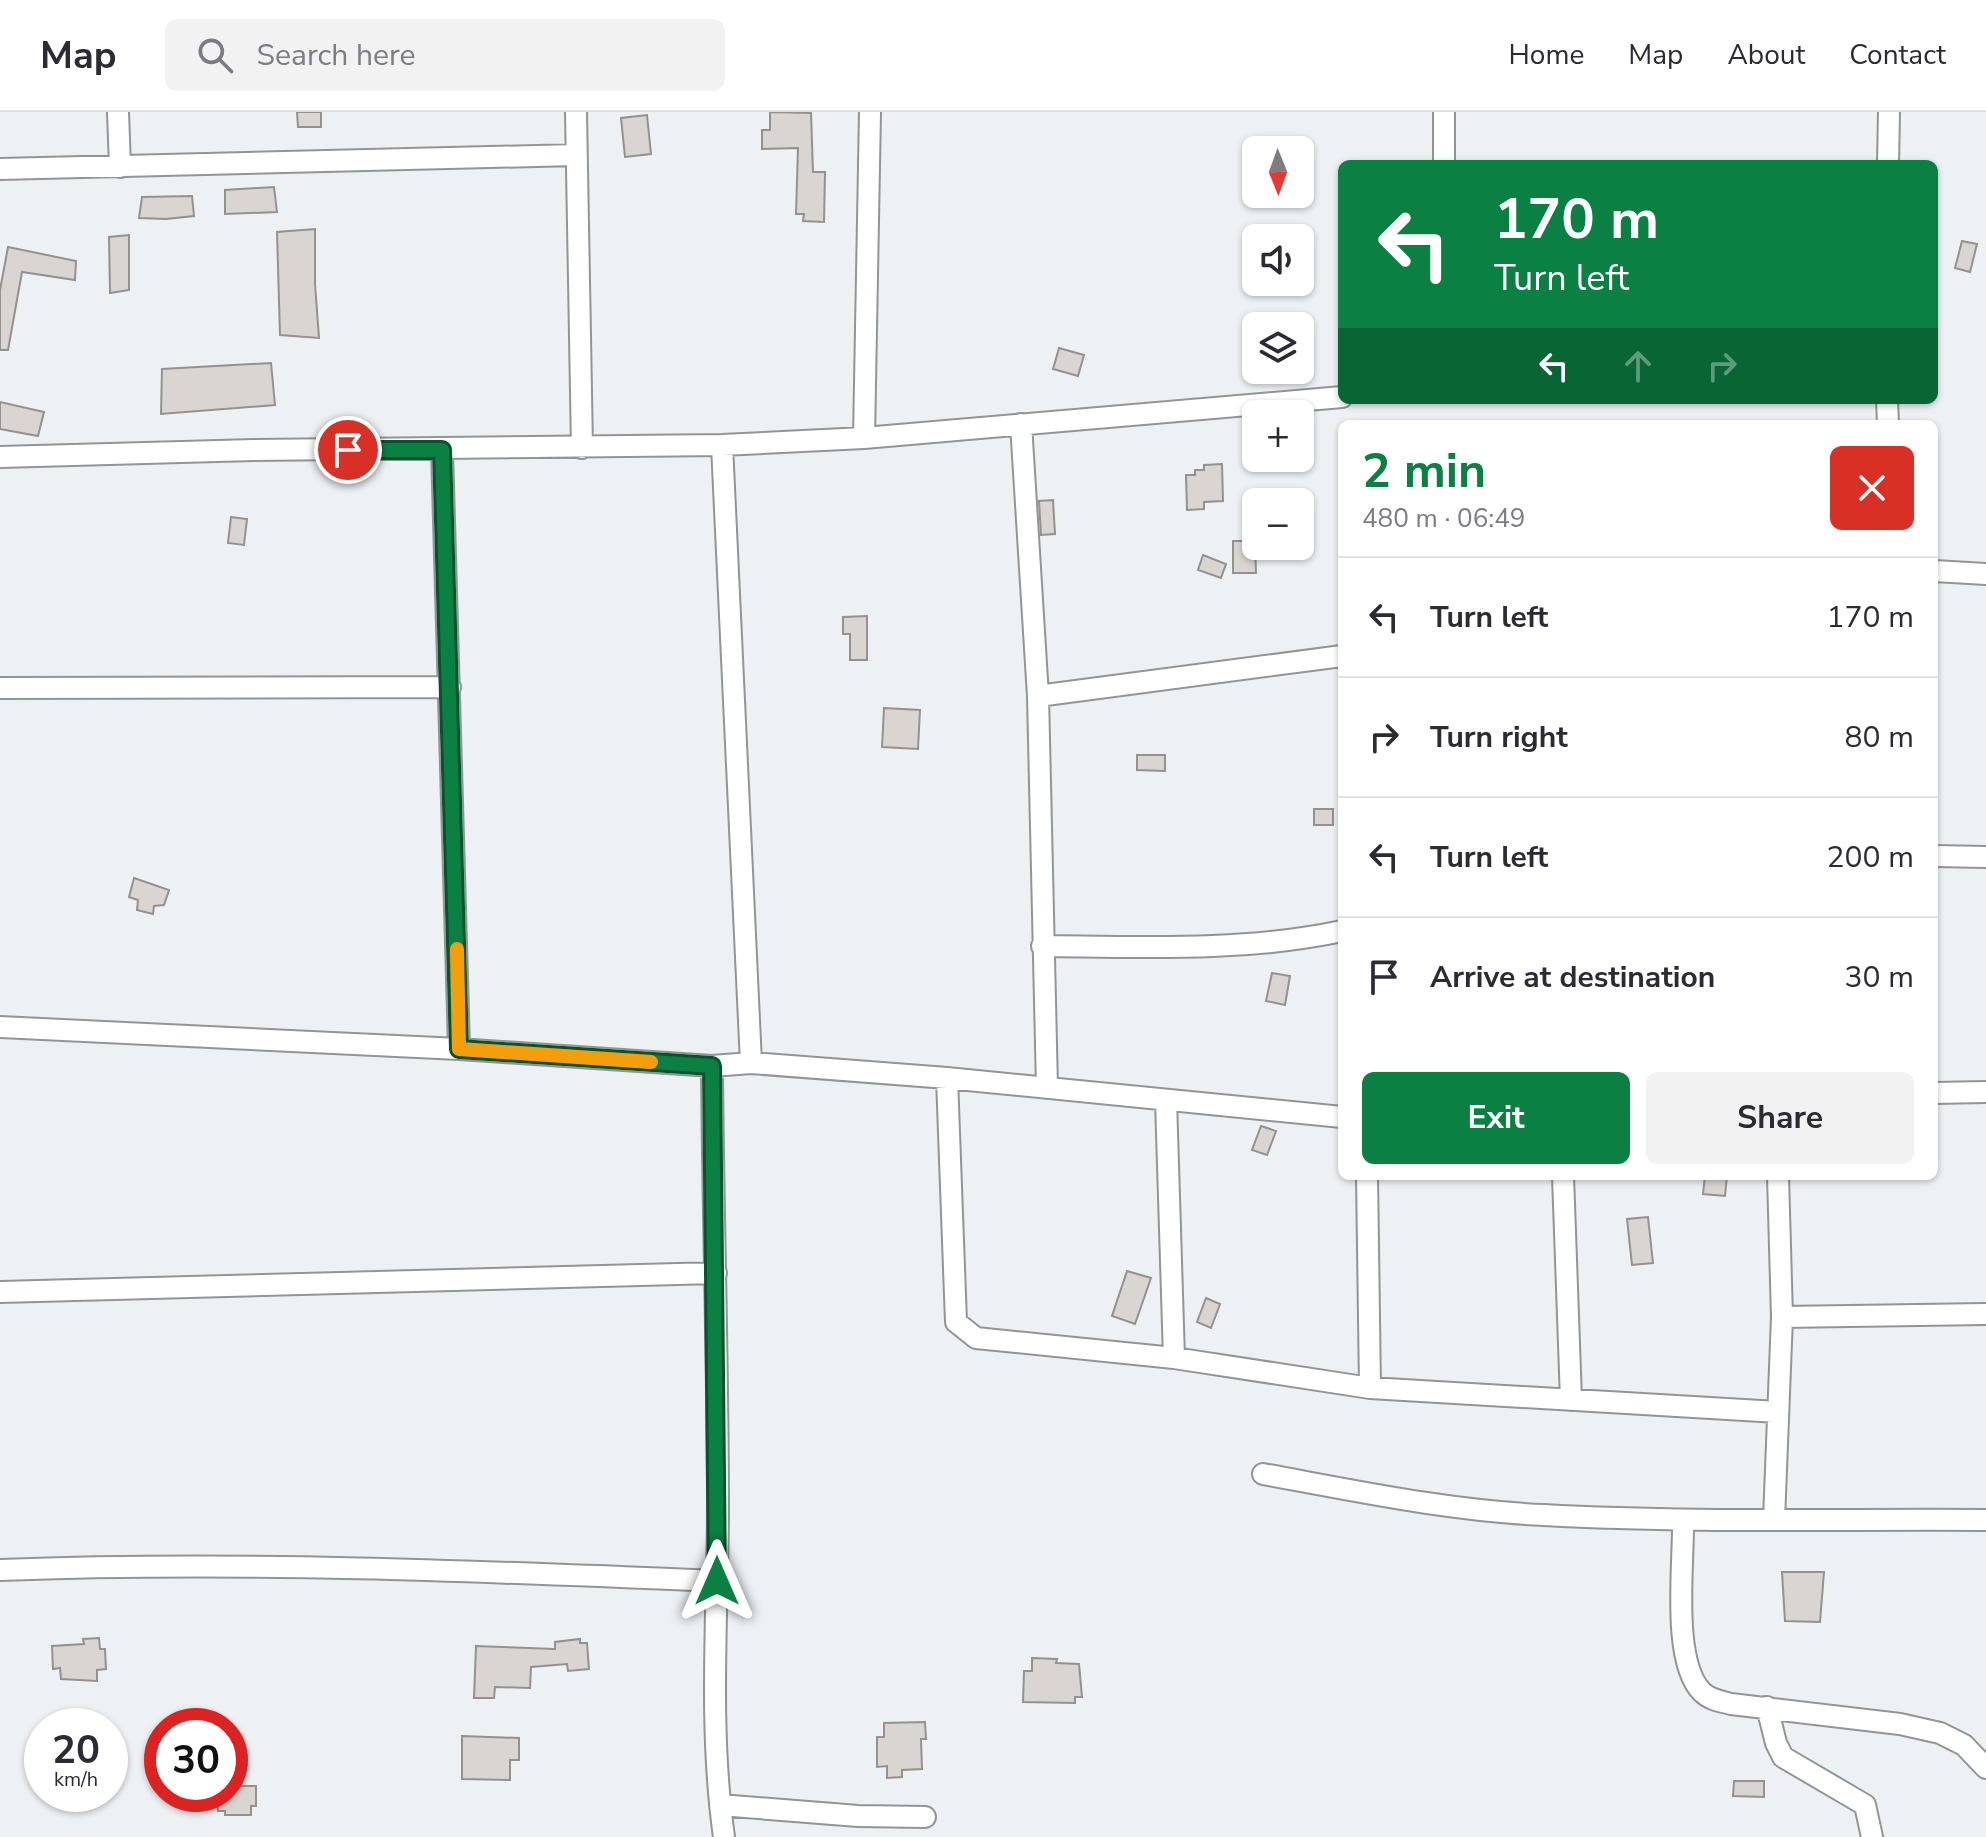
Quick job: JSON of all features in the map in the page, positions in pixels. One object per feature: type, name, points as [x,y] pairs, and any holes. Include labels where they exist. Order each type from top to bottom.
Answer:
[{"type":"street","points":[[118,112],[120,167]]},
{"type":"street","points":[[576,112],[582,448]]},
{"type":"street","points":[[864,438],[870,112]]},
{"type":"street","points":[[1444,112],[1444,160]]},
{"type":"street","points":[[1888,160],[1889,112]]},
{"type":"street","points":[[0,169],[576,155]]},
{"type":"street","points":[[0,457],[722,445],[864,438],[1338,397]]},
{"type":"street","points":[[1021,424],[1038,696],[1047,1088]]},
{"type":"street","points":[[722,445],[751,1063]]},
{"type":"street","points":[[442,450],[459,1049]]},
{"type":"street","points":[[1938,571],[1986,574]]},
{"type":"street","points":[[1038,696],[1338,657]]},
{"type":"street","points":[[0,688],[450,687]]},
{"type":"street","points":[[1938,856],[1986,857]]},
{"type":"street","points":[[1042,946],[1171,947],[1280,942],[1338,932]]},
{"type":"street","points":[[0,1027],[459,1049],[712,1066],[751,1063],[947,1078],[1338,1117]]},
{"type":"street","points":[[712,1066],[716,1273],[716,1715],[724,1837]]},
{"type":"street","points":[[947,1078],[956,1322],[976,1338],[1174,1358],[1370,1388],[1778,1412]]},
{"type":"street","points":[[1938,1093],[1986,1092]]},
{"type":"street","points":[[1166,1100],[1174,1358]]},
{"type":"street","points":[[1367,1180],[1370,1388]]},
{"type":"street","points":[[1563,1180],[1571,1400]]},
{"type":"street","points":[[1774,1520],[1782,1317],[1778,1180]]},
{"type":"street","points":[[0,1292],[716,1273]]},
{"type":"street","points":[[1782,1317],[1986,1314]]},
{"type":"street","points":[[1263,1474],[1463,1507],[1543,1515],[1683,1520],[1986,1520]]},
{"type":"street","points":[[1683,1520],[1682,1640],[1686,1664],[1699,1690],[1711,1699],[1731,1704],[1900,1724],[1940,1733],[1964,1745],[1986,1768]]},
{"type":"street","points":[[0,1570],[186,1566],[406,1568],[717,1581]]},
{"type":"street","points":[[1767,1707],[1779,1753],[1865,1805],[1872,1837]]},
{"type":"street","points":[[720,1805],[858,1816],[925,1817]]},
{"type":"building","points":[[297,112],[321,112],[321,127],[298,127]]},
{"type":"building","points":[[770,112],[811,113],[813,172],[825,172],[824,222],[803,221],[804,214],[796,214],[798,148],[762,149],[762,130],[770,130]]},
{"type":"building","points":[[647,115],[651,154],[625,157],[621,118]]},
{"type":"building","points":[[274,187],[277,212],[225,214],[225,190]]},
{"type":"building","points":[[192,196],[194,216],[139,218],[142,197]]},
{"type":"building","points":[[315,229],[319,338],[280,335],[277,232]]},
{"type":"building","points":[[129,235],[129,290],[110,293],[109,237]]},
{"type":"building","points":[[1962,241],[1977,244],[1970,272],[1955,268]]},
{"type":"building","points":[[8,247],[76,261],[75,280],[22,272],[8,350],[0,350],[0,290]]},
{"type":"building","points":[[1059,348],[1084,355],[1078,376],[1053,369]]},
{"type":"building","points":[[271,363],[275,405],[161,414],[162,369]]},
{"type":"building","points":[[0,402],[44,412],[38,436],[0,429]]},
{"type":"building","points":[[1222,464],[1223,501],[1204,502],[1204,509],[1187,510],[1186,475],[1195,475],[1195,470],[1204,470],[1204,465]]},
{"type":"building","points":[[1053,500],[1055,534],[1041,535],[1039,501]]},
{"type":"building","points":[[231,517],[247,519],[244,545],[228,543]]},
{"type":"building","points":[[1233,541],[1242,541],[1242,560],[1256,560],[1256,573],[1233,573]]},
{"type":"building","points":[[1203,555],[1226,564],[1221,578],[1198,570]]},
{"type":"building","points":[[867,616],[867,660],[850,660],[850,634],[843,634],[843,617]]},
{"type":"building","points":[[884,708],[920,710],[918,749],[882,747]]},
{"type":"building","points":[[1137,755],[1165,755],[1165,771],[1137,770]]},
{"type":"building","points":[[1314,809],[1333,809],[1333,825],[1314,825]]},
{"type":"building","points":[[134,878],[169,890],[164,905],[154,906],[153,914],[137,910],[138,900],[129,897]]},
{"type":"building","points":[[1272,973],[1290,976],[1285,1005],[1266,1001]]},
{"type":"building","points":[[1261,1126],[1276,1131],[1267,1155],[1252,1150]]},
{"type":"building","points":[[1705,1180],[1727,1180],[1725,1196],[1703,1194]]},
{"type":"building","points":[[1648,1217],[1653,1263],[1632,1265],[1627,1219]]},
{"type":"building","points":[[1127,1271],[1151,1278],[1135,1324],[1112,1316]]},
{"type":"building","points":[[1206,1298],[1220,1304],[1211,1328],[1197,1322]]},
{"type":"building","points":[[1782,1572],[1824,1572],[1820,1622],[1785,1621]]},
{"type":"building","points":[[99,1638],[100,1649],[105,1649],[106,1669],[97,1670],[97,1681],[61,1679],[60,1668],[53,1669],[52,1646],[84,1644],[83,1639]]},
{"type":"building","points":[[580,1639],[580,1643],[587,1643],[589,1669],[568,1671],[567,1664],[531,1667],[530,1688],[495,1687],[494,1698],[474,1698],[476,1646],[555,1649],[555,1642]]},
{"type":"building","points":[[1032,1658],[1079,1664],[1082,1697],[1075,1697],[1075,1703],[1023,1702],[1024,1671],[1032,1671]]},
{"type":"building","points":[[925,1722],[926,1739],[921,1739],[922,1769],[902,1770],[902,1777],[887,1778],[887,1766],[877,1767],[877,1737],[884,1737],[884,1723]]},
{"type":"building","points":[[462,1736],[519,1738],[519,1760],[510,1760],[510,1780],[462,1779]]},
{"type":"building","points":[[1734,1781],[1764,1781],[1764,1797],[1733,1796]]},
{"type":"building","points":[[248,1786],[256,1786],[256,1806],[251,1806],[251,1815],[225,1815],[225,1812],[248,1812]]},
{"type":"slow traffic","points":[[457,949],[459,1049],[651,1062]]},
{"type":"route","points":[[348,450],[442,450],[459,1049],[712,1066],[718,1424],[717,1581]]}]
